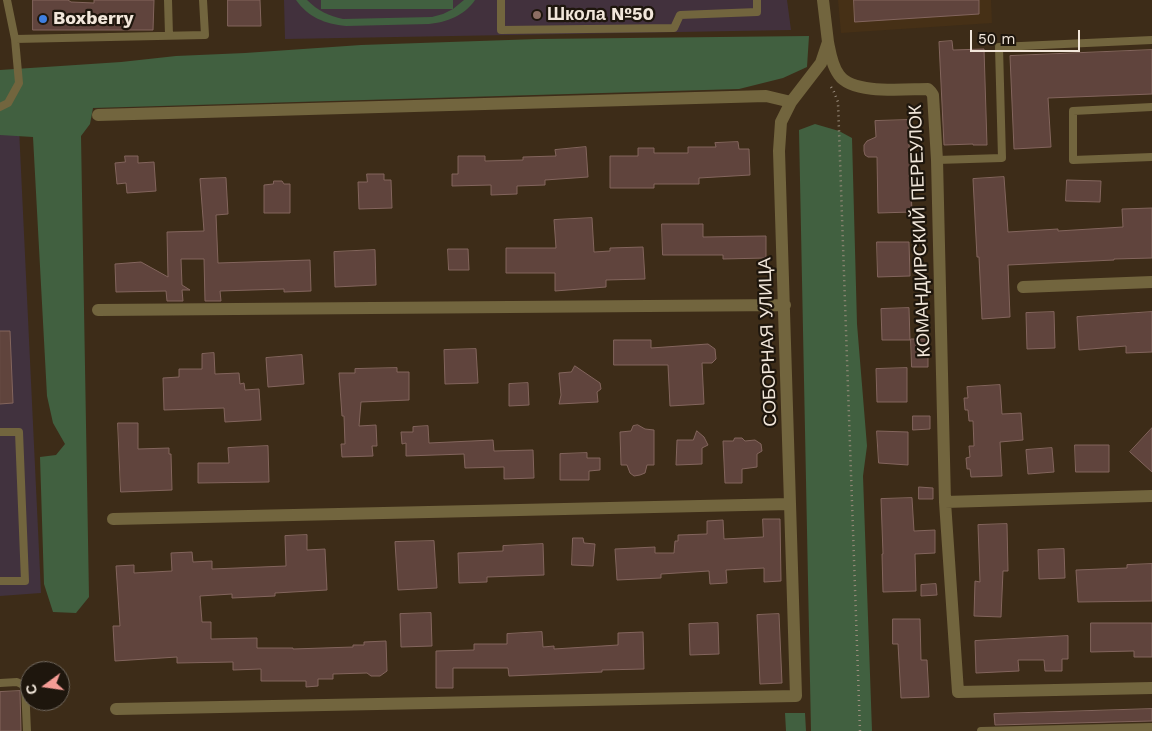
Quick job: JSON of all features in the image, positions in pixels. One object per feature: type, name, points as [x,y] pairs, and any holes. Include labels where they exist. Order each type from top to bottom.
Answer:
[{"type":"street","name":"СОБОРНАЯ УЛИЦА","points":[[116,709],[796,696],[779,151],[781,122],[791,102],[821,63],[828,42],[823,0]]},
{"type":"street","name":"КОМАНДИРСКИЙ ПЕРЕУЛОК","points":[[828,42],[834,66],[839,76],[847,82],[870,89],[928,89],[933,95],[945,502],[958,692],[1152,688]]},
{"type":"street","points":[[98,116],[766,96],[791,102]]},
{"type":"street","points":[[1023,287],[1152,282]]},
{"type":"street","points":[[98,310],[785,305]]},
{"type":"street","points":[[945,502],[1152,496]]},
{"type":"street","points":[[113,519],[790,504]]},
{"type":"lane","points":[[0,106],[8,103],[19,83],[15,39],[7,0]]},
{"type":"lane","points":[[168,0],[168,35]]},
{"type":"lane","points":[[15,39],[205,35],[204,0]]},
{"type":"lane","points":[[501,0],[501,30],[674,28],[680,15],[757,12],[757,0]]},
{"type":"lane","points":[[936,160],[1002,158],[999,47],[1152,40]]},
{"type":"lane","points":[[1152,107],[1073,111],[1074,160],[1152,157]]},
{"type":"lane","points":[[0,432],[19,432],[25,580],[0,581]]},
{"type":"lane","points":[[0,683],[17,682],[25,686],[27,731]]},
{"type":"lane","points":[[982,731],[1152,726]]},
{"type":"path","points":[[815,71],[834,92],[838,102],[860,731]]},
{"type":"shaded area","name":"Школа №50","points":[[284,0],[787,0],[791,30],[285,39]]},
{"type":"shaded area","points":[[838,0],[991,0],[992,23],[841,33]]},
{"type":"shaded area","points":[[19,128],[41,593],[0,596],[0,129]]},
{"type":"green space","points":[[296,0],[307,0],[324,13],[343,19],[432,17],[453,9],[464,0],[475,0],[471,6],[460,14],[449,20],[436,23],[346,26],[318,19],[306,11]]},
{"type":"green space","points":[[321,0],[453,0],[453,9],[321,9]]},
{"type":"green space","points":[[809,36],[807,67],[783,78],[739,89],[93,108],[90,124],[81,136],[89,597],[76,613],[53,612],[44,584],[40,457],[56,455],[65,444],[53,423],[47,396],[33,137],[0,135],[0,70],[121,62],[176,56],[361,45],[538,39]]},
{"type":"green space","points":[[815,124],[839,131],[852,138],[857,324],[867,446],[863,476],[872,731],[811,731],[799,130]]},
{"type":"green space","points":[[785,713],[805,713],[806,731],[786,731]]},
{"type":"building","points":[[33,0],[68,0],[71,2],[94,3],[94,0],[154,0],[153,30],[33,30]]},
{"type":"building","points":[[228,0],[260,0],[261,26],[228,26]]},
{"type":"building","points":[[854,0],[979,0],[979,14],[855,22]]},
{"type":"building","points":[[952,41],[953,50],[984,49],[987,145],[944,145],[939,42]]},
{"type":"building","points":[[1152,50],[1152,94],[1048,98],[1051,147],[1014,149],[1010,56]]},
{"type":"building","points":[[908,120],[912,212],[878,213],[877,157],[865,155],[864,145],[867,141],[876,137],[875,121]]},
{"type":"building","points":[[738,142],[739,149],[749,149],[750,175],[699,178],[699,184],[654,184],[654,188],[610,188],[610,156],[638,156],[638,148],[654,148],[654,153],[688,153],[688,147],[716,147],[715,143]]},
{"type":"building","points":[[586,147],[588,177],[545,180],[545,185],[517,186],[517,194],[491,195],[491,185],[452,186],[452,174],[458,174],[458,156],[485,156],[485,161],[523,160],[523,157],[556,156],[555,150]]},
{"type":"building","points":[[125,156],[138,156],[138,163],[154,162],[156,191],[127,193],[126,183],[117,184],[115,163],[125,162]]},
{"type":"building","points":[[367,174],[384,174],[384,180],[391,180],[392,208],[359,209],[358,182],[367,182]]},
{"type":"building","points":[[1004,177],[1008,232],[1123,227],[1122,209],[1152,208],[1152,258],[1008,265],[1010,317],[982,319],[973,179]]},
{"type":"building","points":[[226,178],[228,214],[216,215],[218,263],[310,260],[311,291],[284,292],[284,289],[220,291],[221,301],[205,301],[204,259],[181,259],[182,285],[190,290],[182,290],[183,301],[167,301],[166,291],[116,292],[115,264],[141,262],[168,277],[167,232],[204,231],[200,179]]},
{"type":"building","points":[[1067,180],[1101,181],[1100,202],[1066,201]]},
{"type":"building","points":[[274,181],[290,184],[290,213],[264,213],[264,185],[273,184]]},
{"type":"building","points":[[592,218],[594,252],[610,251],[610,248],[643,247],[645,279],[606,280],[606,287],[555,291],[555,273],[506,273],[506,248],[556,248],[554,220]]},
{"type":"building","points":[[662,224],[703,224],[703,237],[766,236],[766,258],[723,259],[723,255],[663,255]]},
{"type":"building","points":[[877,242],[909,242],[910,276],[878,277]]},
{"type":"building","points":[[448,249],[468,249],[469,270],[449,270]]},
{"type":"building","points":[[375,250],[376,285],[335,287],[334,252]]},
{"type":"building","points":[[909,308],[910,340],[882,340],[881,309]]},
{"type":"building","points":[[1054,312],[1055,348],[1027,349],[1026,313]]},
{"type":"building","points":[[1152,312],[1152,352],[1126,353],[1126,346],[1079,350],[1077,317]]},
{"type":"building","points":[[0,331],[10,331],[13,403],[0,404]]},
{"type":"building","points":[[911,339],[928,339],[928,367],[912,367]]},
{"type":"building","points":[[614,340],[651,340],[651,348],[708,344],[715,349],[716,359],[712,363],[702,363],[704,404],[670,406],[668,365],[614,365]]},
{"type":"building","points":[[476,349],[478,383],[445,384],[444,350]]},
{"type":"building","points":[[214,353],[215,374],[239,373],[240,384],[244,383],[245,390],[259,389],[261,420],[225,422],[224,408],[164,410],[163,378],[179,377],[179,369],[202,369],[202,354]]},
{"type":"building","points":[[302,355],[304,384],[268,387],[266,358]]},
{"type":"building","points":[[575,366],[600,383],[601,389],[597,392],[598,402],[559,404],[561,395],[559,373],[571,372]]},
{"type":"building","points":[[397,368],[397,372],[409,372],[409,400],[361,402],[359,426],[376,425],[377,446],[372,446],[373,456],[342,457],[341,444],[345,444],[344,416],[342,416],[339,373],[355,373],[355,369]]},
{"type":"building","points":[[907,368],[907,402],[877,402],[876,369]]},
{"type":"building","points":[[528,383],[529,405],[509,406],[509,384]]},
{"type":"building","points":[[1000,385],[1002,414],[1021,413],[1023,440],[1000,442],[1002,476],[971,477],[970,469],[967,469],[966,458],[970,457],[969,446],[974,446],[973,421],[969,421],[968,410],[965,410],[964,398],[968,398],[967,387]]},
{"type":"building","points":[[913,416],[930,416],[930,429],[913,430]]},
{"type":"building","points":[[118,423],[138,423],[138,449],[169,448],[169,454],[171,454],[172,490],[121,492]]},
{"type":"building","points":[[638,425],[645,429],[654,430],[654,465],[647,465],[645,473],[634,476],[630,473],[627,465],[621,465],[620,432],[631,431],[633,426]]},
{"type":"building","points":[[428,426],[429,443],[493,440],[494,451],[533,450],[534,478],[504,479],[504,467],[465,468],[464,454],[406,456],[406,443],[402,444],[401,432],[413,432],[413,427]]},
{"type":"building","points":[[1152,428],[1152,472],[1130,452]]},
{"type":"building","points":[[697,431],[704,437],[708,445],[702,448],[702,464],[676,465],[677,440],[693,440]]},
{"type":"building","points":[[877,431],[908,432],[908,465],[879,463]]},
{"type":"building","points":[[735,438],[742,438],[745,441],[755,440],[761,444],[762,451],[757,454],[757,467],[742,469],[742,483],[725,483],[723,441],[733,441]]},
{"type":"building","points":[[1075,445],[1109,445],[1109,472],[1076,472]]},
{"type":"building","points":[[268,446],[269,482],[198,483],[198,463],[229,463],[228,448]]},
{"type":"building","points":[[1052,448],[1054,472],[1028,474],[1026,450]]},
{"type":"building","points":[[587,453],[587,458],[600,458],[600,470],[589,471],[589,480],[560,480],[560,454]]},
{"type":"building","points":[[919,487],[933,488],[933,499],[919,499]]},
{"type":"building","points":[[912,498],[914,531],[935,530],[935,553],[915,554],[916,591],[883,592],[881,499]]},
{"type":"building","points":[[763,519],[780,519],[781,581],[764,582],[764,568],[726,570],[727,583],[710,584],[709,571],[661,574],[661,578],[617,580],[615,549],[655,547],[655,553],[674,553],[675,541],[678,541],[678,535],[707,534],[707,521],[723,520],[724,539],[763,537]]},
{"type":"building","points":[[1007,524],[1008,571],[1003,571],[1001,617],[974,616],[975,581],[980,582],[978,525]]},
{"type":"building","points":[[307,535],[307,550],[325,549],[327,590],[275,593],[275,596],[232,598],[232,594],[200,596],[202,622],[211,622],[211,639],[257,638],[257,648],[353,647],[353,645],[364,645],[364,642],[386,641],[387,671],[380,676],[371,676],[367,673],[333,674],[333,679],[318,679],[318,686],[306,687],[306,681],[261,681],[261,669],[233,670],[233,662],[177,663],[177,657],[115,661],[113,626],[120,626],[116,566],[134,565],[134,573],[172,571],[171,553],[192,552],[193,562],[212,561],[212,569],[286,566],[285,536]]},
{"type":"building","points":[[573,538],[583,538],[584,543],[595,544],[593,566],[572,565]]},
{"type":"building","points":[[434,541],[437,588],[398,590],[395,542]]},
{"type":"building","points":[[543,544],[544,575],[487,577],[487,582],[459,583],[458,553],[503,551],[503,546]]},
{"type":"building","points":[[1064,549],[1065,578],[1039,579],[1038,550]]},
{"type":"building","points":[[1152,564],[1152,601],[1078,602],[1076,570],[1127,568],[1127,565]]},
{"type":"building","points":[[936,584],[937,595],[921,596],[921,585]]},
{"type":"building","points":[[431,613],[432,646],[401,647],[400,614]]},
{"type":"building","points":[[779,614],[782,683],[760,684],[757,615]]},
{"type":"building","points":[[893,619],[920,619],[921,660],[927,660],[929,697],[901,698],[898,644],[893,644]]},
{"type":"building","points":[[718,623],[719,654],[690,655],[689,624]]},
{"type":"building","points":[[1091,623],[1152,623],[1152,657],[1134,657],[1134,651],[1091,652]]},
{"type":"building","points":[[542,632],[543,647],[554,646],[554,649],[618,645],[618,633],[643,632],[644,669],[509,676],[508,668],[453,668],[453,688],[436,688],[436,651],[474,650],[474,644],[507,644],[507,634]]},
{"type":"building","points":[[1068,636],[1068,659],[1062,659],[1062,671],[1045,671],[1044,660],[1018,660],[1019,671],[976,673],[975,641]]},
{"type":"building","points":[[20,691],[21,731],[0,731],[0,692]]},
{"type":"building","points":[[1152,709],[1152,721],[995,725],[994,714]]},
{"type":"place","name":"Школа №50","points":[[537,15]]},
{"type":"place","name":"Boxberry","points":[[43,19]]}]
